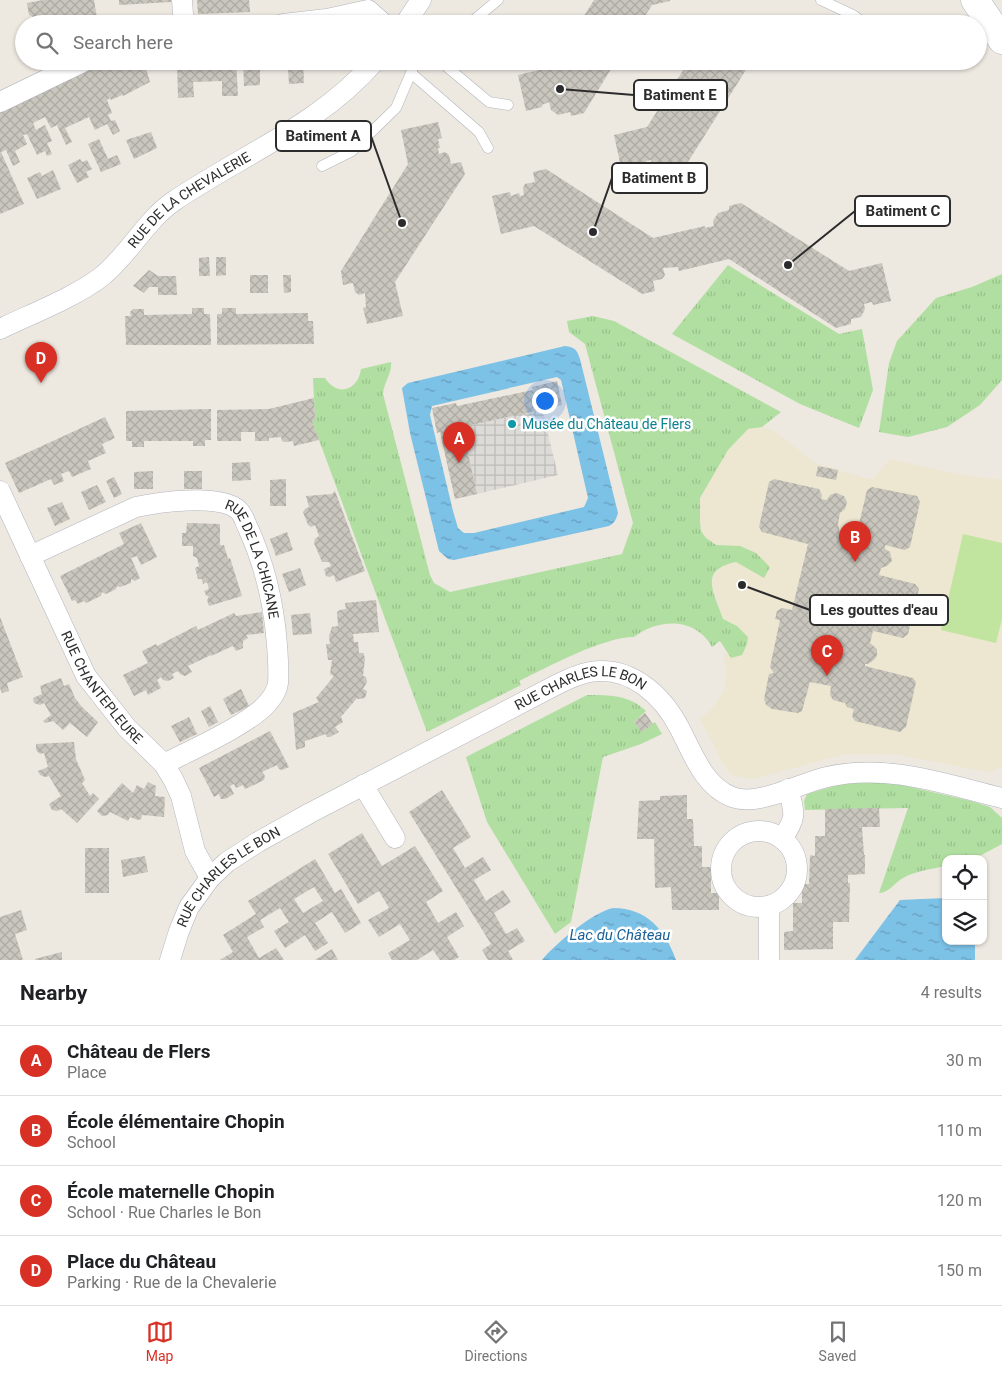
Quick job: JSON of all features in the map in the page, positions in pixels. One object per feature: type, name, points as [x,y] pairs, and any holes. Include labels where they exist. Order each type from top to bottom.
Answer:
[{"type":"street","points":[[182,0],[183,15]]},
{"type":"street","points":[[410,15],[421,0]]},
{"type":"street","points":[[975,0],[985,15]]},
{"type":"street","points":[[339,15],[368,5],[376,15]]},
{"type":"street","points":[[987,18],[1002,40]]},
{"type":"street","points":[[0,102],[66,70]]},
{"type":"street","name":"RUE DE LA CHEVALERIE","points":[[0,329],[61,300],[100,277],[115,264],[148,224],[173,202],[331,104],[366,70]]},
{"type":"street","name":"RUE CHANTEPLEURE","points":[[0,491],[86,676],[127,728],[164,764],[177,786],[195,851],[210,878]]},
{"type":"street","name":"RUE DE LA CHICANE","points":[[30,556],[136,507],[154,503],[173,501],[215,502],[236,509],[242,515],[254,540],[271,596],[278,664],[278,683],[275,693],[259,712],[243,723],[164,764]]},
{"type":"street","name":"RUE CHARLES LE BON","points":[[170,960],[189,907],[210,878],[227,862],[258,842],[363,785],[558,684],[590,672],[616,673],[630,677],[652,691],[678,726],[701,769],[718,790],[730,797],[742,800],[754,799],[841,774],[881,772],[908,776],[1002,798]]},
{"type":"street","points":[[363,785],[395,838]]},
{"type":"street","points":[[782,839],[789,829],[795,812],[788,789]]},
{"type":"street","points":[[749,832],[772,834],[782,839],[791,848],[796,859],[797,871],[795,882],[789,893],[780,901],[769,906],[757,907],[746,905],[735,899],[727,890],[721,874],[723,856],[729,846],[749,832]]},
{"type":"street","points":[[769,906],[769,958]]},
{"type":"lane","points":[[480,15],[498,0]]},
{"type":"lane","points":[[821,0],[853,15]]},
{"type":"lane","points":[[322,166],[352,151],[396,108],[412,70]]},
{"type":"lane","points":[[451,70],[490,102],[508,105]]},
{"type":"lane","points":[[411,73],[479,132],[488,148]]},
{"type":"shaded area","points":[[542,409],[558,475],[477,494],[462,427]]},
{"type":"shaded area","points":[[762,427],[776,432],[815,463],[872,480],[890,459],[956,474],[1002,480],[1002,767],[988,772],[899,755],[845,754],[753,779],[731,775],[725,767],[700,718],[711,710],[724,691],[727,670],[723,654],[728,654],[731,658],[737,626],[723,619],[711,583],[714,574],[724,565],[736,562],[764,578],[756,553],[740,546],[716,545],[706,538],[701,531],[700,498],[728,450],[748,429]]},
{"type":"green space","points":[[728,265],[839,334],[862,329],[873,390],[859,428],[800,404],[672,334]]},
{"type":"green space","points":[[1002,274],[1002,380],[980,405],[947,427],[908,437],[879,432],[889,363],[897,341],[936,298],[972,287]]},
{"type":"green space","points":[[593,316],[614,321],[781,412],[762,427],[748,429],[728,450],[700,498],[701,531],[706,538],[716,545],[740,546],[756,553],[770,567],[764,578],[736,562],[717,570],[713,576],[713,591],[723,619],[737,626],[748,637],[747,644],[742,655],[731,658],[720,641],[712,647],[705,637],[687,626],[665,624],[654,626],[634,637],[607,642],[560,661],[519,681],[521,685],[427,732],[312,421],[315,420],[313,378],[325,378],[335,388],[346,389],[356,382],[361,369],[391,362],[383,394],[430,575],[434,583],[450,592],[622,554],[633,523],[585,344],[569,332],[567,321]]},
{"type":"green space","points":[[963,534],[1002,543],[1002,619],[996,643],[941,630]]},
{"type":"green space","points":[[587,695],[619,697],[633,702],[646,711],[634,722],[642,732],[655,722],[662,734],[641,744],[603,757],[571,922],[555,934],[487,822],[466,757]]},
{"type":"green space","points":[[859,782],[902,785],[990,807],[1002,818],[1002,844],[981,855],[942,855],[942,867],[924,870],[908,876],[883,893],[879,893],[908,808],[805,810],[804,801],[807,794],[841,784]]},
{"type":"water","points":[[565,346],[573,348],[577,351],[580,359],[618,513],[613,524],[454,560],[448,559],[439,551],[410,433],[402,388],[408,383]],"holes":[[[557,377],[561,380],[588,498],[584,507],[474,533],[464,533],[458,528],[453,511],[430,415],[432,406]]]},
{"type":"water","points":[[942,898],[942,945],[975,945],[975,960],[855,960],[900,900]]},
{"type":"water","name":"Lac du Château","points":[[613,908],[636,912],[653,923],[666,939],[676,960],[542,960],[585,922]]},
{"type":"building","points":[[43,0],[94,0],[96,15],[29,15],[27,3]]},
{"type":"building","points":[[119,0],[171,0],[171,2],[119,5]]},
{"type":"building","points":[[197,0],[249,0],[250,12],[198,14]]},
{"type":"building","points":[[594,0],[670,0],[652,5],[646,15],[585,15]]},
{"type":"building","points":[[74,70],[147,70],[150,82],[123,96],[107,100],[112,113],[108,115],[111,121],[115,120],[120,131],[113,135],[107,124],[95,130],[89,117],[65,128],[72,142],[66,145],[57,125],[51,128],[45,117],[33,123],[36,130],[45,125],[52,141],[47,143],[52,154],[47,156],[45,151],[37,155],[27,134],[23,135],[27,144],[15,151],[20,162],[13,166],[6,150],[1,152],[24,204],[0,214],[0,106]]},
{"type":"building","points":[[177,70],[237,70],[238,96],[222,96],[222,81],[193,82],[194,97],[178,98]]},
{"type":"building","points":[[243,70],[260,70],[260,85],[244,86]]},
{"type":"building","points":[[288,70],[303,70],[304,83],[289,84]]},
{"type":"building","points":[[539,70],[610,70],[584,113],[571,116],[570,112],[558,115],[551,110],[549,102],[542,105],[542,107],[526,111],[518,75]]},
{"type":"building","points":[[683,70],[746,70],[681,173],[668,176],[666,166],[657,169],[652,166],[651,160],[646,161],[647,164],[638,166],[638,168],[622,172],[614,135],[647,127]]},
{"type":"building","points":[[438,122],[442,138],[438,139],[439,154],[445,152],[449,155],[451,164],[461,162],[465,174],[395,282],[403,316],[367,324],[363,308],[366,307],[365,293],[359,295],[355,292],[353,283],[343,285],[341,271],[408,164],[401,130]]},
{"type":"building","points":[[151,132],[157,148],[134,159],[126,140]]},
{"type":"building","points":[[99,139],[108,159],[117,155],[121,164],[101,172],[88,144]]},
{"type":"building","points":[[80,159],[82,162],[87,160],[92,169],[86,172],[89,177],[77,183],[68,165]]},
{"type":"building","points":[[546,169],[653,238],[705,226],[705,228],[714,226],[713,221],[718,213],[729,210],[729,206],[741,203],[849,271],[882,263],[891,301],[873,305],[872,302],[864,304],[865,309],[861,317],[851,319],[851,324],[836,328],[729,259],[679,271],[678,267],[663,268],[665,275],[662,279],[653,281],[655,291],[642,294],[534,226],[501,234],[492,196],[510,192],[511,196],[519,193],[520,196],[524,195],[523,188],[525,184],[535,182],[533,172]]},
{"type":"building","points":[[53,170],[61,189],[37,199],[27,178],[40,172],[42,176]]},
{"type":"building","points":[[209,257],[210,276],[199,276],[199,258]]},
{"type":"building","points":[[216,257],[226,257],[226,275],[216,276]]},
{"type":"building","points":[[149,270],[158,276],[176,276],[177,295],[158,295],[158,287],[149,287],[144,293],[133,286]]},
{"type":"building","points":[[250,275],[268,275],[268,293],[250,293]]},
{"type":"building","points":[[283,275],[291,275],[291,292],[284,293]]},
{"type":"building","points":[[192,308],[204,308],[204,314],[210,314],[211,345],[126,345],[125,316],[131,316],[130,312],[133,309],[144,309],[144,315],[192,314]]},
{"type":"building","points":[[222,308],[236,308],[236,314],[308,313],[308,321],[313,321],[314,344],[217,345],[217,314],[222,314]]},
{"type":"building","points":[[557,381],[562,405],[462,427],[477,494],[455,499],[440,432],[437,433],[432,408],[456,403],[457,406],[533,390],[532,387]]},
{"type":"building","points":[[314,398],[315,421],[312,421],[319,440],[294,446],[293,441],[282,441],[281,437],[269,438],[269,441],[255,441],[255,432],[241,432],[241,441],[217,441],[217,410],[269,409]]},
{"type":"building","points":[[211,409],[211,440],[205,440],[205,446],[193,446],[193,441],[144,441],[144,447],[132,447],[132,441],[126,441],[126,411]]},
{"type":"building","points":[[105,417],[115,438],[102,444],[106,453],[88,461],[91,469],[72,477],[69,471],[61,474],[64,481],[54,485],[51,479],[19,493],[5,463]]},
{"type":"building","points":[[250,462],[251,480],[232,481],[232,463]]},
{"type":"building","points":[[818,466],[838,470],[836,480],[816,476]]},
{"type":"building","points":[[153,471],[153,489],[134,489],[134,472]]},
{"type":"building","points":[[184,471],[202,471],[202,489],[184,489]]},
{"type":"building","points":[[114,477],[122,494],[114,498],[106,481]]},
{"type":"building","points":[[286,479],[286,506],[270,506],[270,480]]},
{"type":"building","points":[[774,479],[819,489],[822,495],[821,499],[827,500],[830,495],[836,493],[844,496],[847,502],[845,509],[840,513],[838,524],[840,534],[856,537],[867,490],[872,487],[917,496],[920,502],[910,547],[905,550],[885,545],[885,549],[890,552],[892,561],[887,566],[881,568],[879,575],[915,584],[919,589],[908,634],[903,638],[873,631],[870,643],[877,649],[877,655],[875,659],[865,664],[865,666],[913,678],[916,682],[906,727],[900,732],[855,721],[852,716],[854,709],[847,707],[845,703],[833,700],[830,695],[831,686],[810,682],[802,711],[798,713],[772,709],[766,705],[764,699],[769,674],[774,673],[770,667],[780,620],[775,619],[777,611],[782,608],[792,610],[808,544],[762,532],[759,527],[769,482]]},
{"type":"building","points":[[97,485],[106,502],[89,510],[81,492]]},
{"type":"building","points":[[335,491],[365,571],[336,582],[334,575],[326,576],[324,569],[331,566],[329,562],[322,562],[314,543],[315,539],[319,536],[315,525],[311,527],[308,525],[303,512],[309,507],[306,496],[332,494]]},
{"type":"building","points":[[62,502],[70,519],[55,526],[47,508]]},
{"type":"building","points":[[141,523],[157,557],[141,565],[137,556],[131,558],[140,578],[135,581],[131,579],[131,583],[120,587],[117,586],[116,589],[106,594],[102,592],[101,596],[86,603],[84,601],[78,604],[75,600],[72,601],[60,576],[124,544],[119,533]]},
{"type":"building","points":[[187,523],[220,524],[220,545],[224,545],[228,559],[230,558],[242,596],[209,606],[207,600],[209,597],[204,591],[209,589],[207,582],[203,584],[202,579],[198,579],[195,568],[199,566],[197,558],[193,556],[193,546],[182,546],[182,533],[186,533]]},
{"type":"building","points":[[287,532],[293,550],[276,556],[270,539]]},
{"type":"building","points":[[300,568],[306,585],[289,592],[282,574]]},
{"type":"building","points":[[376,600],[379,632],[353,634],[354,642],[358,642],[359,653],[363,653],[365,658],[363,676],[366,677],[367,682],[363,689],[367,691],[365,698],[357,698],[341,717],[343,722],[335,727],[339,732],[330,737],[327,737],[326,734],[305,741],[305,747],[296,750],[293,713],[319,702],[316,698],[334,676],[330,674],[332,660],[328,660],[326,644],[330,644],[329,636],[332,627],[338,626],[337,612],[346,609],[345,603]]},
{"type":"building","points":[[262,612],[264,633],[246,635],[248,638],[243,641],[243,648],[236,651],[233,646],[188,666],[192,672],[185,676],[178,671],[172,674],[174,678],[168,681],[163,680],[161,677],[157,680],[161,688],[148,695],[146,690],[134,696],[123,675],[148,663],[142,651],[156,644],[157,646],[196,626],[198,630],[234,613],[236,616]]},
{"type":"building","points":[[310,613],[312,634],[293,635],[291,615]]},
{"type":"building","points":[[0,617],[23,677],[7,683],[9,691],[2,693],[0,688]]},
{"type":"building","points":[[61,678],[64,686],[69,684],[75,698],[98,722],[87,737],[70,723],[63,730],[53,721],[45,723],[43,721],[51,715],[44,703],[40,705],[34,703],[33,698],[42,694],[40,686]]},
{"type":"building","points":[[241,689],[249,706],[231,715],[223,699]]},
{"type":"building","points":[[210,706],[218,722],[209,727],[201,711]]},
{"type":"building","points":[[645,713],[653,724],[642,732],[634,722]]},
{"type":"building","points":[[189,717],[197,734],[180,742],[171,726]]},
{"type":"building","points":[[270,731],[289,767],[282,770],[277,765],[262,772],[265,776],[264,780],[245,789],[243,785],[236,788],[234,784],[230,786],[234,794],[225,799],[221,799],[219,794],[214,797],[199,768]]},
{"type":"building","points":[[74,742],[76,759],[85,780],[82,783],[90,796],[93,793],[99,799],[77,823],[61,809],[57,811],[52,810],[49,804],[61,796],[49,776],[40,775],[38,771],[48,767],[44,753],[40,754],[36,750],[36,744]]},
{"type":"building","points":[[148,782],[156,786],[155,796],[165,797],[164,817],[142,815],[141,819],[138,820],[130,817],[128,821],[110,812],[108,815],[102,816],[97,811],[122,783],[133,793],[137,785],[144,789]]},
{"type":"building","points":[[442,790],[471,837],[453,848],[465,868],[483,857],[491,870],[474,880],[486,901],[503,890],[511,902],[494,913],[506,934],[517,928],[525,941],[508,951],[513,960],[488,960],[482,950],[491,944],[409,812]]},
{"type":"building","points":[[687,795],[687,819],[693,819],[694,846],[702,846],[702,867],[711,867],[711,893],[719,893],[719,910],[672,910],[671,887],[655,888],[654,839],[637,839],[639,801],[660,800],[660,796]]},
{"type":"building","points":[[879,808],[880,827],[862,827],[865,874],[848,875],[848,883],[850,883],[849,922],[833,922],[833,949],[784,950],[784,932],[793,931],[793,903],[802,903],[802,884],[809,884],[810,855],[815,856],[815,836],[825,836],[825,809]]},
{"type":"building","points":[[362,833],[382,866],[415,846],[443,891],[426,902],[438,923],[456,912],[464,926],[447,937],[459,957],[454,960],[440,960],[433,950],[417,960],[392,960],[388,953],[410,940],[400,924],[379,937],[368,920],[389,908],[379,891],[358,904],[328,854]]},
{"type":"building","points":[[85,848],[109,848],[109,893],[85,893]]},
{"type":"building","points":[[145,856],[148,872],[123,877],[121,860]]},
{"type":"building","points":[[315,859],[335,893],[341,889],[361,923],[345,933],[332,912],[315,923],[328,943],[315,951],[305,935],[285,948],[274,931],[289,922],[280,908],[260,920],[264,927],[247,937],[259,958],[276,948],[284,960],[220,960],[233,952],[223,935],[256,914],[248,901]],"holes":[[[314,887],[323,901],[303,913],[294,899]]]},
{"type":"building","points":[[21,910],[27,930],[15,934],[23,960],[0,960],[0,917]]},
{"type":"building","points":[[332,949],[338,960],[315,960]]},
{"type":"building","points":[[62,952],[62,960],[35,960],[35,959]]},
{"type":"place","name":"Batiment E","points":[[560,89]]},
{"type":"place","name":"Batiment A","points":[[402,223]]},
{"type":"place","name":"Batiment B","points":[[593,232]]},
{"type":"place","name":"Batiment C","points":[[788,265]]},
{"type":"place","name":"Place du Château","points":[[41,383]]},
{"type":"place","name":"Musée du Château de Flers","points":[[512,424]]},
{"type":"place","name":"Château de Flers","points":[[459,463]]},
{"type":"place","name":"École élémentaire Chopin","points":[[855,562]]},
{"type":"place","name":"Les gouttes d'eau","points":[[742,585]]},
{"type":"place","name":"École maternelle Chopin","points":[[827,676]]}]
